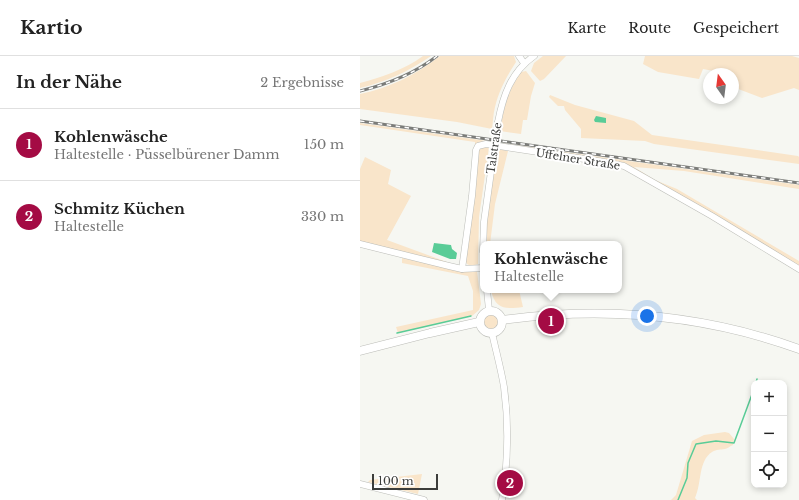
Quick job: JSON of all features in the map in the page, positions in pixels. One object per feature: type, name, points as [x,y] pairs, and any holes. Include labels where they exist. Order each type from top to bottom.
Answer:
[{"type":"main road","points":[[489,310],[493,310],[499,314],[502,320],[499,330],[492,333],[488,333],[482,329],[479,322],[481,316],[489,310]]},
{"type":"main road","points":[[502,320],[594,313],[620,313],[668,317],[710,323],[745,331],[799,349]]},
{"type":"main road","points":[[360,352],[430,332],[479,322]]},
{"type":"street","points":[[519,56],[524,64]]},
{"type":"street","name":"Talstraße","points":[[483,241],[484,222],[492,156],[503,100],[507,89],[518,71],[534,56]]},
{"type":"street","name":"Uffelner Straße","points":[[462,269],[472,196],[476,150],[478,146],[486,144],[624,166],[712,216],[799,269]]},
{"type":"street","points":[[360,244],[462,269],[480,268]]},
{"type":"street","points":[[487,293],[489,310]]},
{"type":"street","points":[[492,333],[504,387],[507,421],[508,457],[502,500]]},
{"type":"street","points":[[360,484],[424,500]]},
{"type":"shaded area","points":[[423,56],[431,56],[397,75],[379,83],[360,88],[360,83],[393,72]]},
{"type":"shaded area","points":[[440,56],[514,56],[516,62],[499,95],[494,113],[492,129],[457,122],[360,109],[360,94],[402,80]]},
{"type":"shaded area","points":[[543,56],[566,56],[544,79],[540,81],[531,71],[534,63]]},
{"type":"shaded area","points":[[645,56],[792,56],[799,58],[799,90],[794,88],[762,98],[739,89],[739,68],[703,68],[699,79],[658,72],[643,64]]},
{"type":"shaded area","points":[[526,71],[535,83],[527,120],[523,120],[521,134],[500,131],[505,107],[512,86],[521,72]]},
{"type":"shaded area","points":[[550,95],[575,105],[634,121],[652,135],[798,156],[799,164],[654,144],[645,141],[581,138],[581,129],[565,110],[564,106],[558,106],[549,97]]},
{"type":"shaded area","points":[[596,116],[606,118],[606,123],[595,122],[594,120]]},
{"type":"shaded area","points":[[360,123],[799,185],[799,189],[684,171],[634,167],[655,180],[677,189],[799,261],[799,267],[627,167],[502,145],[475,149],[475,142],[360,125]]},
{"type":"shaded area","points":[[482,147],[489,147],[479,217],[478,264],[471,266],[467,264],[465,260],[477,152]]},
{"type":"shaded area","points":[[498,149],[508,151],[495,204],[490,241],[485,241],[486,222]]},
{"type":"shaded area","points":[[365,157],[391,170],[388,184],[411,196],[387,240],[455,265],[360,242],[360,169]]},
{"type":"shaded area","points":[[434,243],[451,245],[452,249],[457,253],[456,259],[450,259],[432,252]]},
{"type":"shaded area","points":[[402,258],[460,270],[477,271],[481,304],[479,310],[472,316],[398,333],[396,327],[473,310],[473,291],[468,276],[402,263]]},
{"type":"shaded area","points":[[492,293],[520,293],[523,307],[502,307],[498,305]]},
{"type":"shaded area","points":[[491,313],[497,315],[499,321],[497,327],[491,329],[485,327],[483,321],[485,315]]},
{"type":"shaded area","points":[[725,432],[729,433],[734,439],[733,445],[726,449],[712,452],[704,461],[695,498],[697,500],[671,500],[676,495],[692,441],[704,435]]},
{"type":"shaded area","points":[[422,474],[418,494],[368,482],[370,480]]},
{"type":"waterway","points":[[397,333],[471,316]]},
{"type":"waterway","points":[[678,500],[687,478],[688,463],[696,444],[716,441],[734,443],[751,397]]},
{"type":"railway","points":[[360,91],[400,78],[437,56]]},
{"type":"railway","points":[[360,121],[799,183]]},
{"type":"place","name":"Kohlenwäsche","points":[[551,321]]},
{"type":"place","name":"Schmitz Küchen","points":[[510,483]]}]
